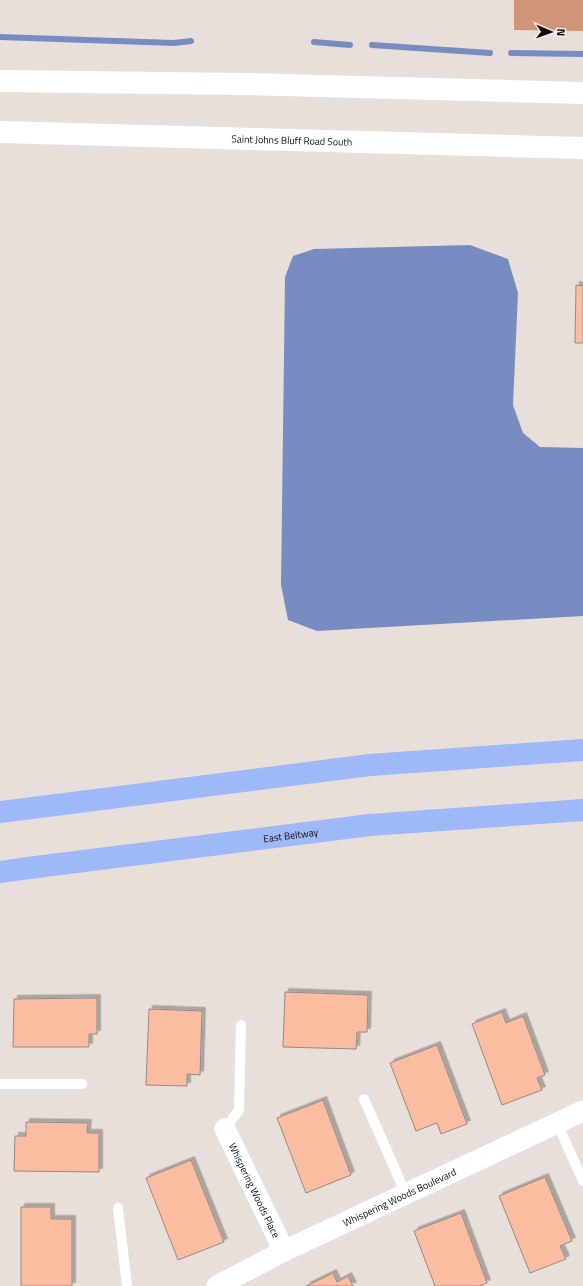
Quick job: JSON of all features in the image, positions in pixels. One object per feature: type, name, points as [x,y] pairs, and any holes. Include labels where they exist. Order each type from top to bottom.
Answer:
[{"type":"highway","points":[[0,812],[370,765],[583,750]]},
{"type":"highway","name":"East Beltway","points":[[0,872],[370,825],[583,810]]},
{"type":"main road","points":[[0,81],[242,84],[583,93]]},
{"type":"main road","name":"Saint Johns Bluff Road South","points":[[0,132],[583,148]]},
{"type":"street","name":"Whispering Woods Boulevard","points":[[216,1286],[284,1251],[583,1111]]},
{"type":"street","name":"Whispering Woods Place","points":[[225,1129],[284,1251]]},
{"type":"lane","points":[[225,1129],[239,1110],[241,1025]]},
{"type":"lane","points":[[0,1084],[82,1084]]},
{"type":"lane","points":[[364,1099],[406,1194]]},
{"type":"lane","points":[[557,1124],[583,1182]]},
{"type":"lane","points":[[118,1208],[127,1286]]},
{"type":"shaded area","points":[[514,0],[583,0],[583,31],[514,30]]},
{"type":"water","points":[[470,245],[508,259],[518,293],[513,405],[523,433],[540,447],[583,448],[583,616],[317,631],[288,620],[281,585],[285,277],[293,256],[314,249]]},
{"type":"building","points":[[576,285],[583,286],[583,343],[575,343]]},
{"type":"building","points":[[285,992],[368,995],[367,1032],[357,1032],[356,1049],[283,1047]]},
{"type":"building","points":[[97,998],[97,1034],[89,1034],[89,1047],[13,1047],[14,999]]},
{"type":"building","points":[[149,1009],[202,1011],[200,1075],[187,1074],[187,1086],[146,1085]]},
{"type":"building","points":[[502,1012],[506,1023],[523,1016],[545,1075],[537,1078],[542,1090],[502,1105],[472,1024]]},
{"type":"building","points":[[437,1045],[467,1124],[441,1134],[437,1123],[416,1131],[390,1063]]},
{"type":"building","points":[[323,1100],[351,1175],[306,1193],[277,1118]]},
{"type":"building","points":[[26,1122],[88,1123],[87,1133],[99,1133],[99,1172],[14,1171],[15,1136],[26,1136]]},
{"type":"building","points":[[191,1160],[224,1242],[178,1260],[146,1178]]},
{"type":"building","points":[[545,1177],[572,1241],[560,1246],[566,1259],[530,1273],[499,1196]]},
{"type":"building","points":[[21,1207],[51,1207],[51,1219],[72,1219],[72,1286],[21,1286]]},
{"type":"building","points":[[461,1213],[487,1283],[479,1286],[435,1286],[414,1231]]},
{"type":"building","points":[[333,1273],[337,1282],[348,1276],[353,1286],[306,1286]]},
{"type":"waterway","points":[[0,37],[174,43],[191,41]]},
{"type":"waterway","points":[[314,42],[350,45]]},
{"type":"waterway","points":[[372,45],[490,53]]},
{"type":"waterway","points":[[511,53],[583,54]]}]
